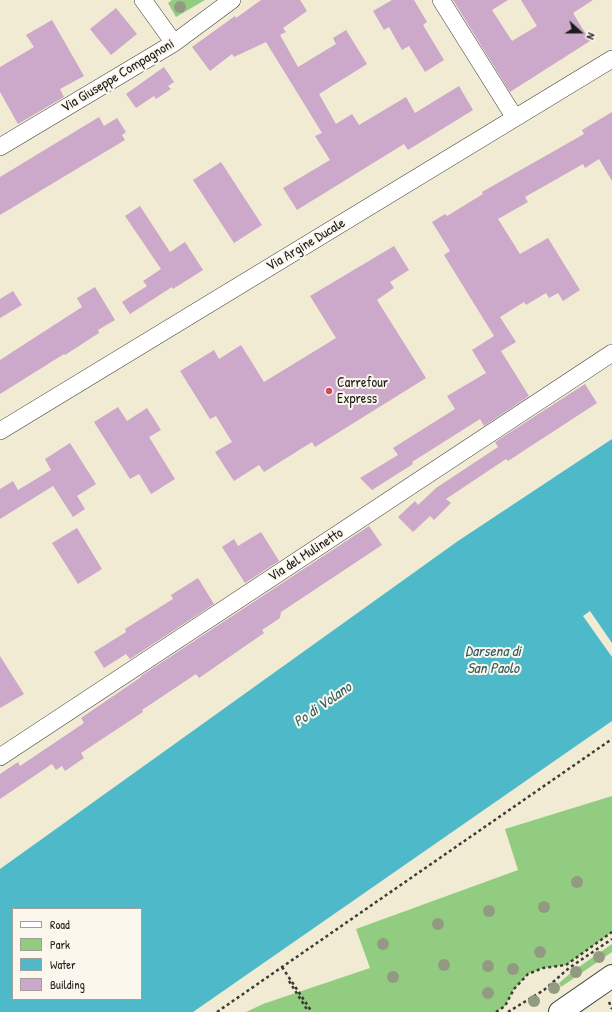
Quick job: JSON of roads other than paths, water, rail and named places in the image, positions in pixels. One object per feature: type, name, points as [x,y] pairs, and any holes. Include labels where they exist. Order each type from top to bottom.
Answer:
[{"type":"main road","points":[[560,1012],[612,976]]},
{"type":"street","name":"Via Giuseppe Compagnoni","points":[[0,147],[174,43],[232,0]]},
{"type":"street","points":[[441,0],[515,118]]},
{"type":"street","points":[[149,2],[174,43]]},
{"type":"street","name":"Via Argine Ducale","points":[[0,431],[612,59]]},
{"type":"street","name":"Via del Mulinetto","points":[[0,758],[612,353]]},
{"type":"water","name":"Po di Volano","points":[[612,439],[612,721],[193,1012],[0,1012],[0,869],[458,541]]},
{"type":"place","name":"Carrefour Express","points":[[329,391]]},
{"type":"water label","name":"Darsena di San Paolo","points":[[493,660]]}]
